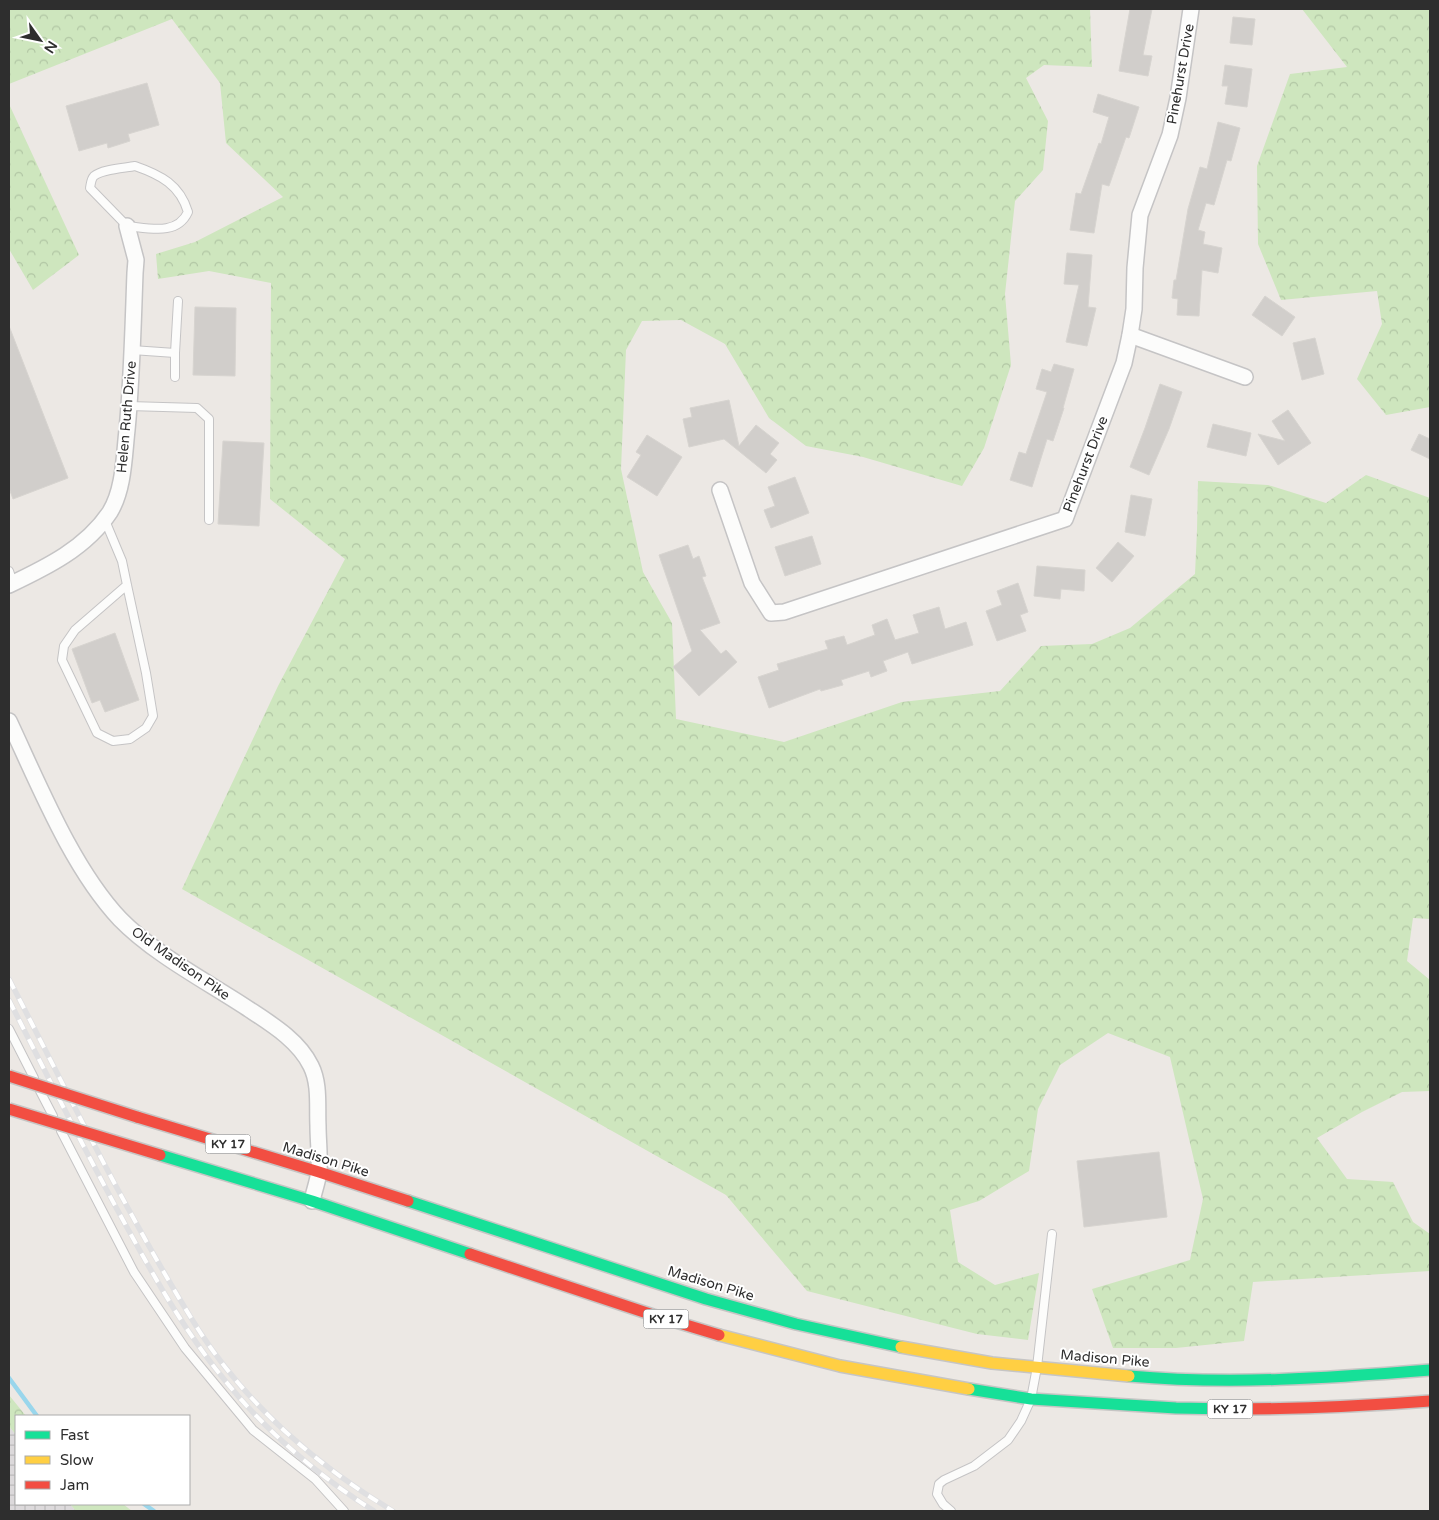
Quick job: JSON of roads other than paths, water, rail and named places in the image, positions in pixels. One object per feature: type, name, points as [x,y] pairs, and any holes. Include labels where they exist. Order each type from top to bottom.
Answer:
[{"type":"main road","name":"Madison Pike","points":[[9,1076],[319,1172],[706,1299],[796,1324],[893,1346],[992,1363],[1152,1378],[1256,1380],[1342,1377],[1430,1370]]},
{"type":"main road","name":"KY 17","points":[[9,1109],[312,1201],[644,1312],[734,1340],[840,1366],[917,1381],[1030,1399],[1176,1408],[1270,1409],[1363,1406],[1430,1401]]},
{"type":"street","name":"Pinehurst Drive","points":[[720,490],[752,583],[771,613],[784,612],[1065,519],[1124,363],[1134,309],[1135,268],[1140,215],[1170,135],[1178,98],[1191,9]]},
{"type":"street","name":"Helen Ruth Drive","points":[[10,580],[46,567],[88,538],[110,511],[117,495],[123,467],[129,406],[136,260],[127,226]]},
{"type":"street","points":[[1130,335],[1245,377]]},
{"type":"street","name":"Old Madison Pike","points":[[9,721],[49,808],[82,868],[120,919],[158,951],[266,1021],[301,1051],[311,1066],[317,1082],[319,1172],[312,1201]]},
{"type":"lane","points":[[135,166],[154,172],[166,180],[184,198],[188,212],[177,226],[162,229],[127,226],[90,188],[91,180],[96,174],[135,166]]},
{"type":"lane","points":[[175,378],[178,301]]},
{"type":"lane","points":[[132,350],[175,353]]},
{"type":"lane","points":[[129,406],[197,408],[209,419],[209,520]]},
{"type":"lane","points":[[104,518],[122,561],[127,585],[153,716],[146,728],[130,739],[112,741],[97,733],[62,660],[64,646],[76,630],[127,585]]},
{"type":"lane","points":[[9,1029],[134,1272],[185,1348],[252,1430],[316,1479],[344,1511]]},
{"type":"lane","points":[[951,1511],[943,1504],[937,1494],[939,1484],[974,1466],[1008,1440],[1021,1421],[1030,1399],[1037,1367],[1052,1234]]},
{"type":"waterway","points":[[9,1378],[36,1415]]},
{"type":"waterway","points":[[145,1505],[154,1511]]},
{"type":"railway","points":[[9,979],[90,1136],[166,1277],[217,1357],[238,1383],[285,1431],[337,1474],[393,1511]]},
{"type":"railway","points":[[9,1000],[129,1231],[162,1290],[199,1347],[227,1383],[277,1437],[334,1484],[374,1511]]}]
